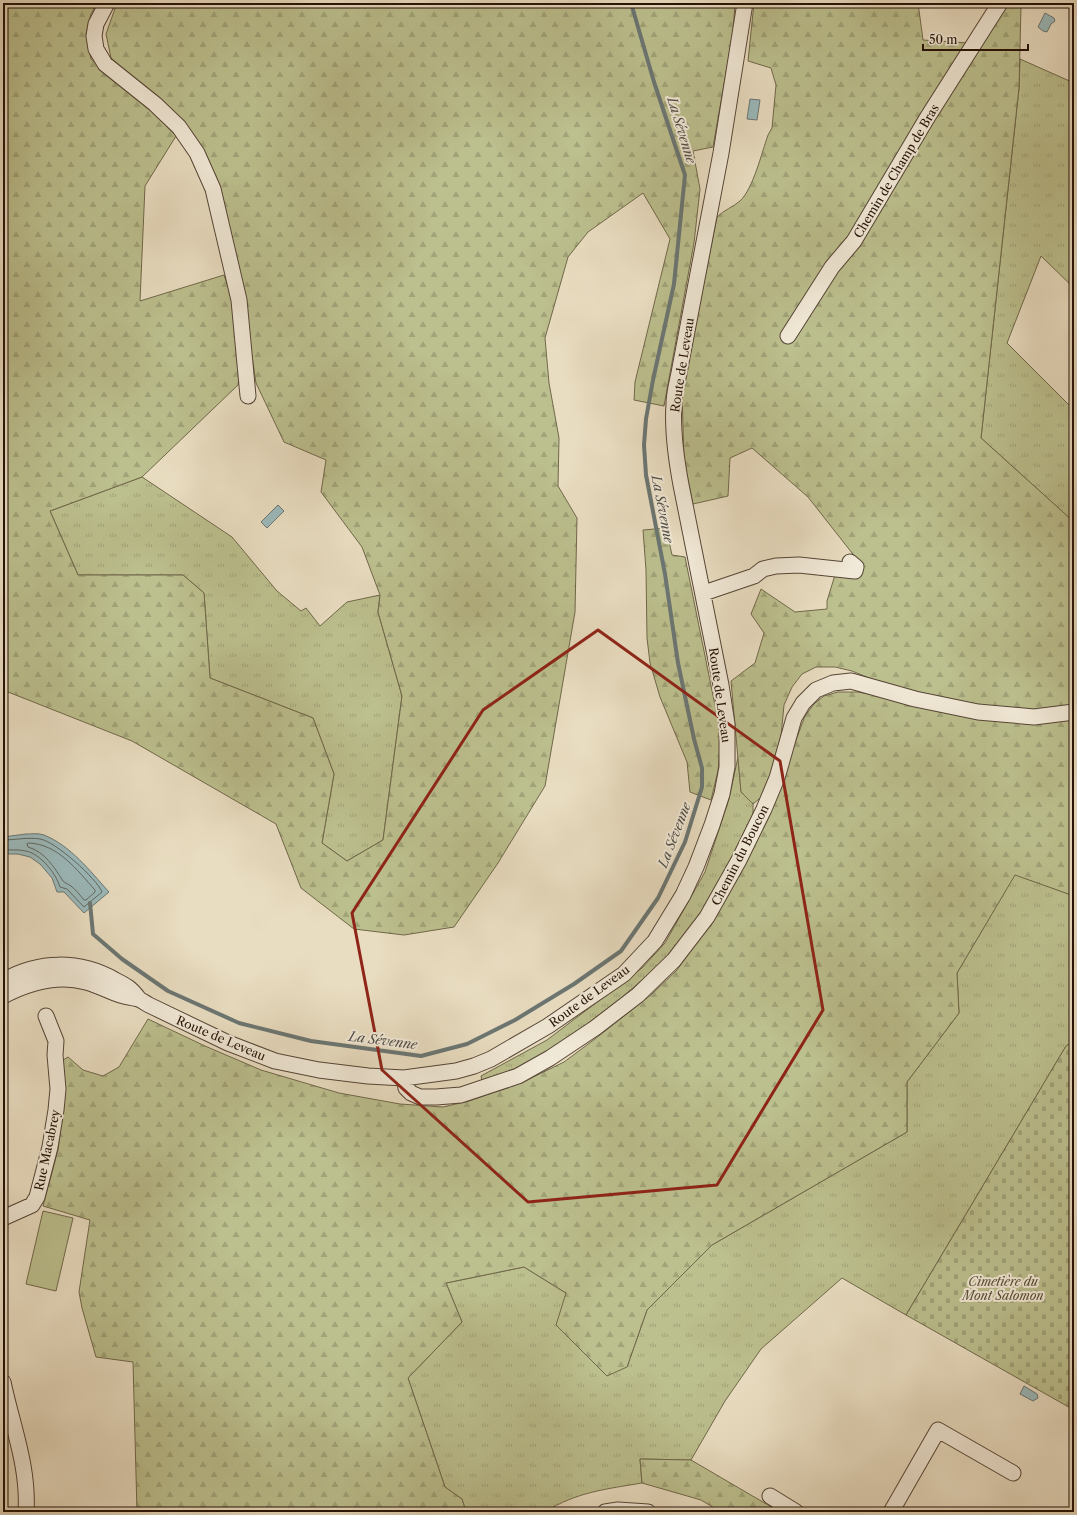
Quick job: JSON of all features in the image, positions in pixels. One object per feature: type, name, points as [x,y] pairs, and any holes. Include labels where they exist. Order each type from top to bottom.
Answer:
[{"type":"street","points":[[107,3],[96,24],[94,36],[96,49],[105,64],[155,104],[179,127],[197,153],[213,189],[239,300],[248,396]]},
{"type":"street","name":"Route de Leveau","points":[[144,1002],[228,1043],[275,1061],[319,1070],[368,1076],[404,1078],[456,1071],[491,1059],[548,1026],[624,974],[655,940],[667,922],[683,895],[696,867],[722,794],[727,767],[727,724],[704,593],[676,453],[674,402],[718,166],[745,3]]},
{"type":"street","name":"Chemin de Champ de Bras","points":[[788,336],[832,267],[854,241],[923,124],[1000,3]]},
{"type":"street","points":[[704,593],[754,576],[763,569],[776,566],[799,565],[855,571],[856,567],[850,562]]},
{"type":"street","name":"Chemin du Boucon","points":[[404,1078],[406,1088],[411,1093],[420,1096],[436,1097],[461,1095],[518,1076],[550,1058],[595,1028],[638,996],[674,960],[707,917],[739,860],[764,810],[777,778],[794,718],[803,703],[816,690],[833,683],[851,681],[915,699],[978,712],[1034,717],[1074,712]]},
{"type":"street","points":[[3,981],[13,975],[33,968],[52,965],[74,966],[103,973],[132,989],[144,1002]]},
{"type":"street","points":[[3,996],[18,988],[36,982],[52,979],[73,979],[87,982],[122,996],[144,1002]]},
{"type":"street","name":"Rue Macabrey","points":[[3,1218],[32,1206],[37,1197],[50,1147],[58,1089],[55,1055],[56,1041],[46,1016]]},
{"type":"street","points":[[3,1382],[24,1468],[26,1512]]},
{"type":"street","points":[[891,1512],[938,1430],[1013,1474]]},
{"type":"street","points":[[770,1496],[796,1512]]},
{"type":"street","points":[[605,1512],[618,1510],[648,1512]]},
{"type":"highlighted area","points":[[598,630],[780,761],[823,1010],[717,1185],[528,1202],[382,1070],[352,913],[483,710]]},
{"type":"green space","points":[[3,3],[97,3],[91,14],[86,34],[91,59],[143,101],[176,136],[145,186],[140,301],[224,275],[234,304],[239,376],[238,385],[142,477],[50,511],[78,575],[183,575],[204,593],[210,678],[313,718],[334,774],[322,843],[347,861],[383,840],[402,696],[378,612],[380,595],[362,547],[321,492],[326,460],[284,442],[256,383],[242,288],[216,182],[192,132],[111,58],[106,34],[117,3],[735,3],[733,33],[713,147],[693,151],[700,189],[694,243],[664,406],[634,400],[635,382],[670,239],[643,193],[588,232],[568,257],[545,338],[549,383],[559,438],[558,486],[577,518],[575,612],[545,786],[498,863],[454,927],[404,935],[354,929],[301,888],[276,824],[132,741],[3,690]]},
{"type":"green space","points":[[754,3],[918,3],[923,40],[983,44],[1003,3],[1021,6],[1019,88],[981,438],[1074,522],[1074,896],[1015,875],[957,973],[959,1013],[907,1082],[907,1132],[712,1245],[647,1310],[627,1367],[607,1376],[556,1325],[566,1293],[524,1267],[446,1283],[462,1322],[408,1378],[445,1487],[462,1499],[466,1512],[137,1512],[133,1362],[96,1357],[79,1292],[90,1220],[43,1206],[58,1150],[64,1105],[60,1062],[68,1057],[83,1070],[103,1076],[119,1067],[148,1019],[261,1070],[339,1093],[400,1104],[443,1107],[469,1101],[525,1081],[564,1062],[652,994],[677,970],[710,923],[793,748],[805,716],[814,704],[824,696],[838,692],[858,692],[880,696],[941,712],[940,700],[894,688],[852,671],[835,667],[816,667],[802,674],[792,687],[784,705],[780,747],[765,794],[753,804],[741,792],[731,681],[755,663],[764,633],[751,614],[761,589],[795,612],[827,609],[827,601],[835,575],[859,578],[863,567],[808,497],[752,448],[730,458],[728,496],[693,504],[684,462],[682,391],[717,217],[740,201],[745,195],[753,179],[768,135],[772,128],[776,85],[771,68],[748,61]]},
{"type":"green space","points":[[1020,59],[1074,83],[1074,288],[1041,256],[1007,343],[1074,410],[1074,522],[981,438],[1019,88]]},
{"type":"green space","points":[[142,477],[232,537],[277,591],[301,611],[306,608],[320,626],[347,602],[380,595],[378,612],[402,696],[383,840],[347,861],[322,843],[334,774],[313,718],[210,678],[204,593],[183,575],[78,575],[50,511]]},
{"type":"green space","points":[[666,528],[672,555],[685,557],[721,735],[718,771],[711,800],[690,792],[687,762],[660,697],[650,663],[647,638],[646,570],[643,530]]},
{"type":"green space","points":[[738,757],[741,791],[753,804],[753,816],[710,904],[670,956],[621,998],[556,1048],[515,1069],[482,1081],[481,1076],[547,1040],[642,968],[665,943],[705,872],[729,799]]},
{"type":"green space","points":[[1015,874],[1074,896],[1074,1041],[1066,1046],[906,1315],[842,1278],[761,1349],[725,1401],[691,1460],[640,1459],[642,1483],[592,1492],[568,1500],[545,1512],[466,1512],[462,1499],[445,1487],[408,1378],[462,1322],[446,1283],[524,1267],[566,1293],[627,1367],[647,1310],[712,1245],[907,1132],[907,1082],[959,1013],[957,973]]},
{"type":"green space","name":"Cimetière du Mont Salomon","points":[[1074,1041],[1074,1410],[906,1315],[1066,1046]]},
{"type":"green space","points":[[43,1211],[73,1218],[56,1291],[26,1284]]},
{"type":"green space","points":[[640,1459],[691,1460],[780,1512],[721,1512],[701,1500],[642,1483]]},
{"type":"water","points":[[1045,13],[1054,18],[1055,21],[1051,24],[1047,32],[1038,27]]},
{"type":"water","points":[[750,99],[760,100],[757,120],[747,119]]},
{"type":"water","points":[[278,505],[284,511],[267,528],[261,522]]},
{"type":"water","points":[[26,834],[44,835],[63,846],[80,860],[109,892],[84,913],[64,892],[57,892],[52,878],[40,864],[30,857],[18,854],[3,854],[3,837]]},
{"type":"water","points":[[1024,1386],[1037,1394],[1038,1398],[1033,1401],[1020,1394]]},
{"type":"waterway","name":"La Sévenne","points":[[90,903],[93,934],[122,959],[168,991],[239,1023],[311,1041],[421,1056],[467,1044],[515,1020],[574,984],[621,951],[658,898],[685,842],[702,787],[702,768],[694,739],[678,663],[665,574],[646,475],[644,445],[646,419],[653,380],[674,284],[685,175],[654,82],[631,3]]}]
